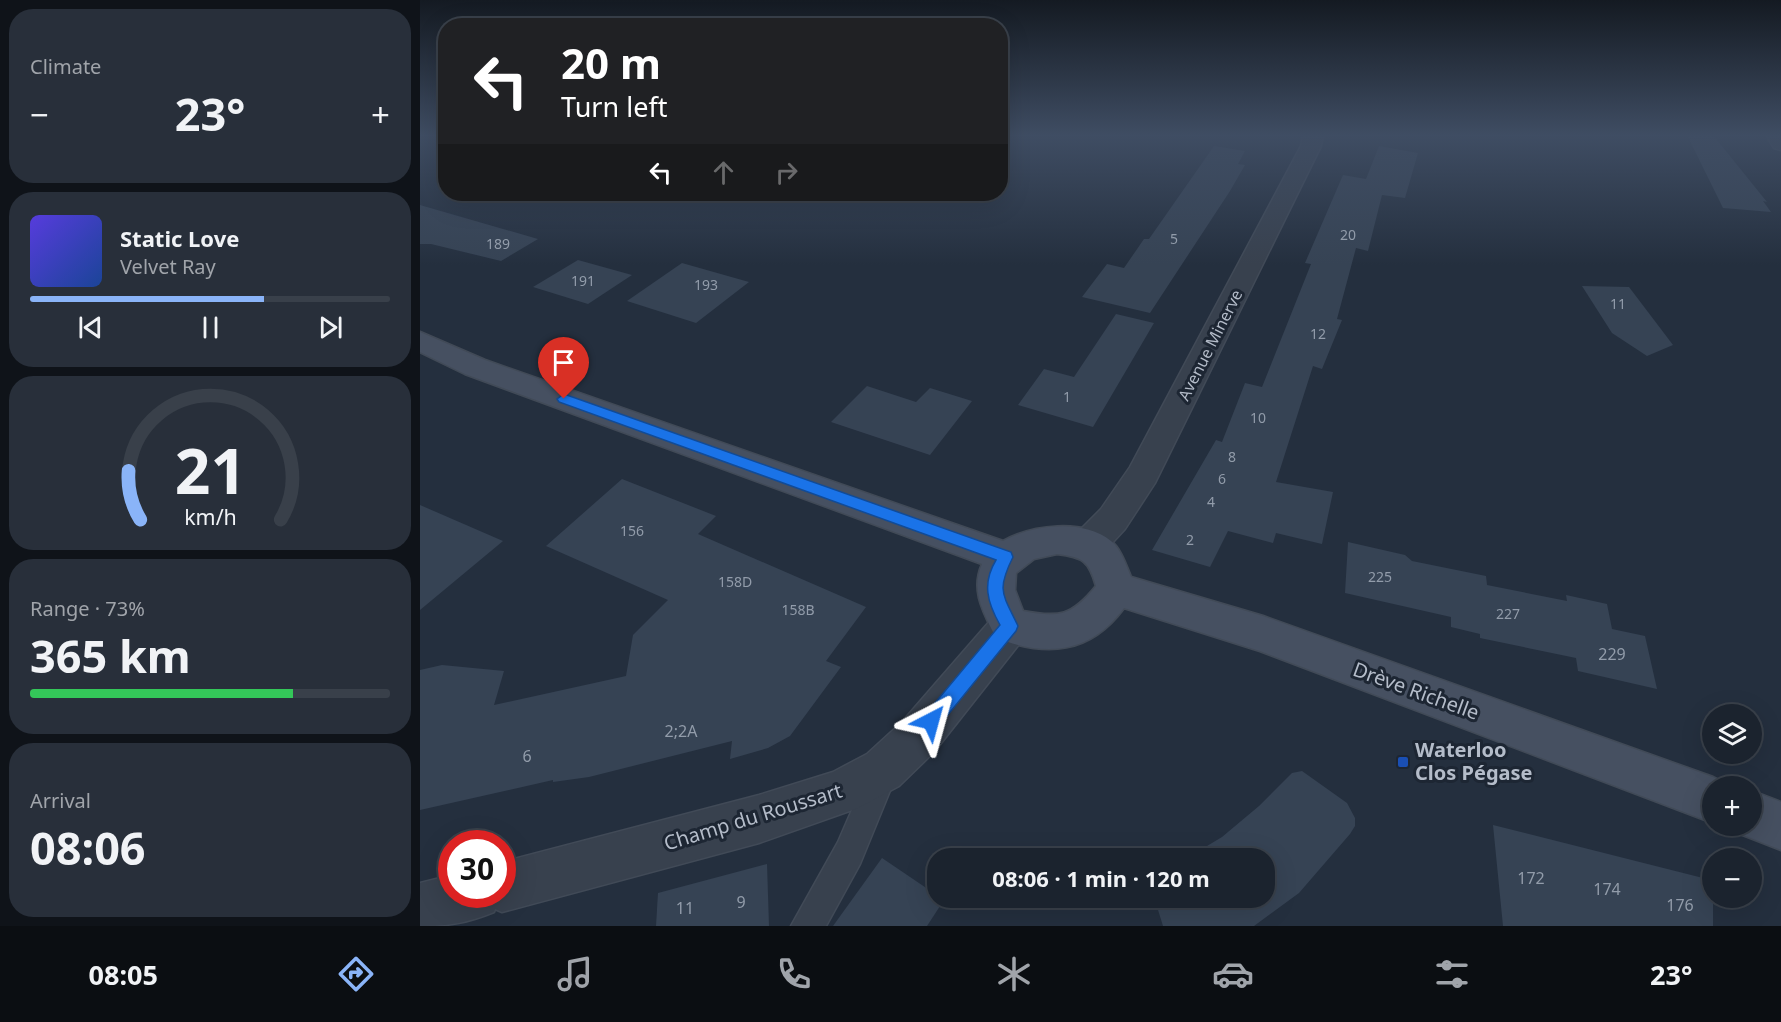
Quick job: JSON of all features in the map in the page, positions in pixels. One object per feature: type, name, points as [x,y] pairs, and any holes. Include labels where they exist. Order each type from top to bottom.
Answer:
[{"type":"street","name":"Avenue Minerve","points":[[1089,544],[1113,519],[1143,474],[1295,178]]},
{"type":"street","points":[[420,341],[476,367],[1005,557]]},
{"type":"street","points":[[1058,540],[1089,544],[1101,552],[1109,565],[1116,589],[1094,616],[1086,623],[1067,632],[1047,633],[1010,626],[1000,609],[996,594],[995,575],[1005,557],[1029,544],[1044,541],[1058,540]]},
{"type":"street","name":"Drève Richelle","points":[[1116,589],[1263,634],[1702,796]]},
{"type":"street","name":"Champ du Roussart","points":[[516,883],[759,819],[842,792],[883,770],[918,737],[1010,626]]},
{"type":"street","points":[[1762,819],[1781,826]]},
{"type":"street","points":[[420,909],[438,904]]},
{"type":"lane","points":[[808,926],[849,853],[883,770]]},
{"type":"building","points":[[1191,178],[1237,178],[1150,313],[1082,297],[1107,264],[1124,268],[1144,239],[1149,239]]},
{"type":"building","points":[[1342,178],[1411,178],[1405,198],[1382,195],[1368,251],[1356,248],[1337,319],[1342,320],[1322,369],[1313,366],[1276,482],[1333,492],[1322,544],[1276,533],[1273,543],[1228,531],[1210,567],[1152,550],[1216,440],[1222,442],[1245,383],[1262,387],[1311,264],[1305,263]]},
{"type":"building","points":[[1708,178],[1748,178],[1767,202],[1763,201],[1771,212],[1723,208]]},
{"type":"building","points":[[420,205],[538,239],[501,261],[431,244],[420,244]]},
{"type":"building","points":[[578,260],[632,275],[588,304],[533,287]]},
{"type":"building","points":[[682,263],[749,282],[696,323],[627,301]]},
{"type":"building","points":[[1582,286],[1629,287],[1673,345],[1647,356],[1612,333]]},
{"type":"building","points":[[1116,314],[1154,323],[1093,427],[1018,405],[1044,369],[1074,377]]},
{"type":"building","points":[[867,386],[916,402],[930,388],[972,401],[930,455],[831,422]]},
{"type":"building","points":[[622,479],[716,516],[698,534],[866,607],[826,661],[841,667],[790,736],[768,748],[730,759],[732,741],[589,777],[553,782],[553,780],[420,810],[420,670],[442,665],[504,671],[494,705],[626,676],[633,635],[668,600],[546,546]]},
{"type":"building","points":[[420,505],[503,541],[420,610]]},
{"type":"building","points":[[1348,542],[1405,555],[1412,561],[1486,576],[1487,585],[1567,601],[1566,595],[1607,604],[1612,629],[1645,636],[1657,689],[1578,671],[1576,658],[1480,638],[1480,634],[1451,627],[1451,617],[1345,593]]},
{"type":"building","points":[[1302,771],[1347,803],[1355,818],[1355,826],[1350,834],[1299,893],[1254,926],[1163,926],[1157,908],[1275,908],[1275,848],[1204,848],[1222,837],[1259,806],[1292,773]]},
{"type":"building","points":[[1493,825],[1702,878],[1702,908],[1713,908],[1713,926],[1503,926]]},
{"type":"building","points":[[882,858],[927,888],[927,908],[939,908],[927,926],[833,926]]},
{"type":"building","points":[[767,864],[769,926],[656,926],[658,893]]},
{"type":"place","name":"Waterloo Clos Pégase","points":[[1403,762]]},
{"type":"route","points":[[564,399],[1005,557],[995,575],[996,594],[1000,609],[1010,626],[931,721]]}]
